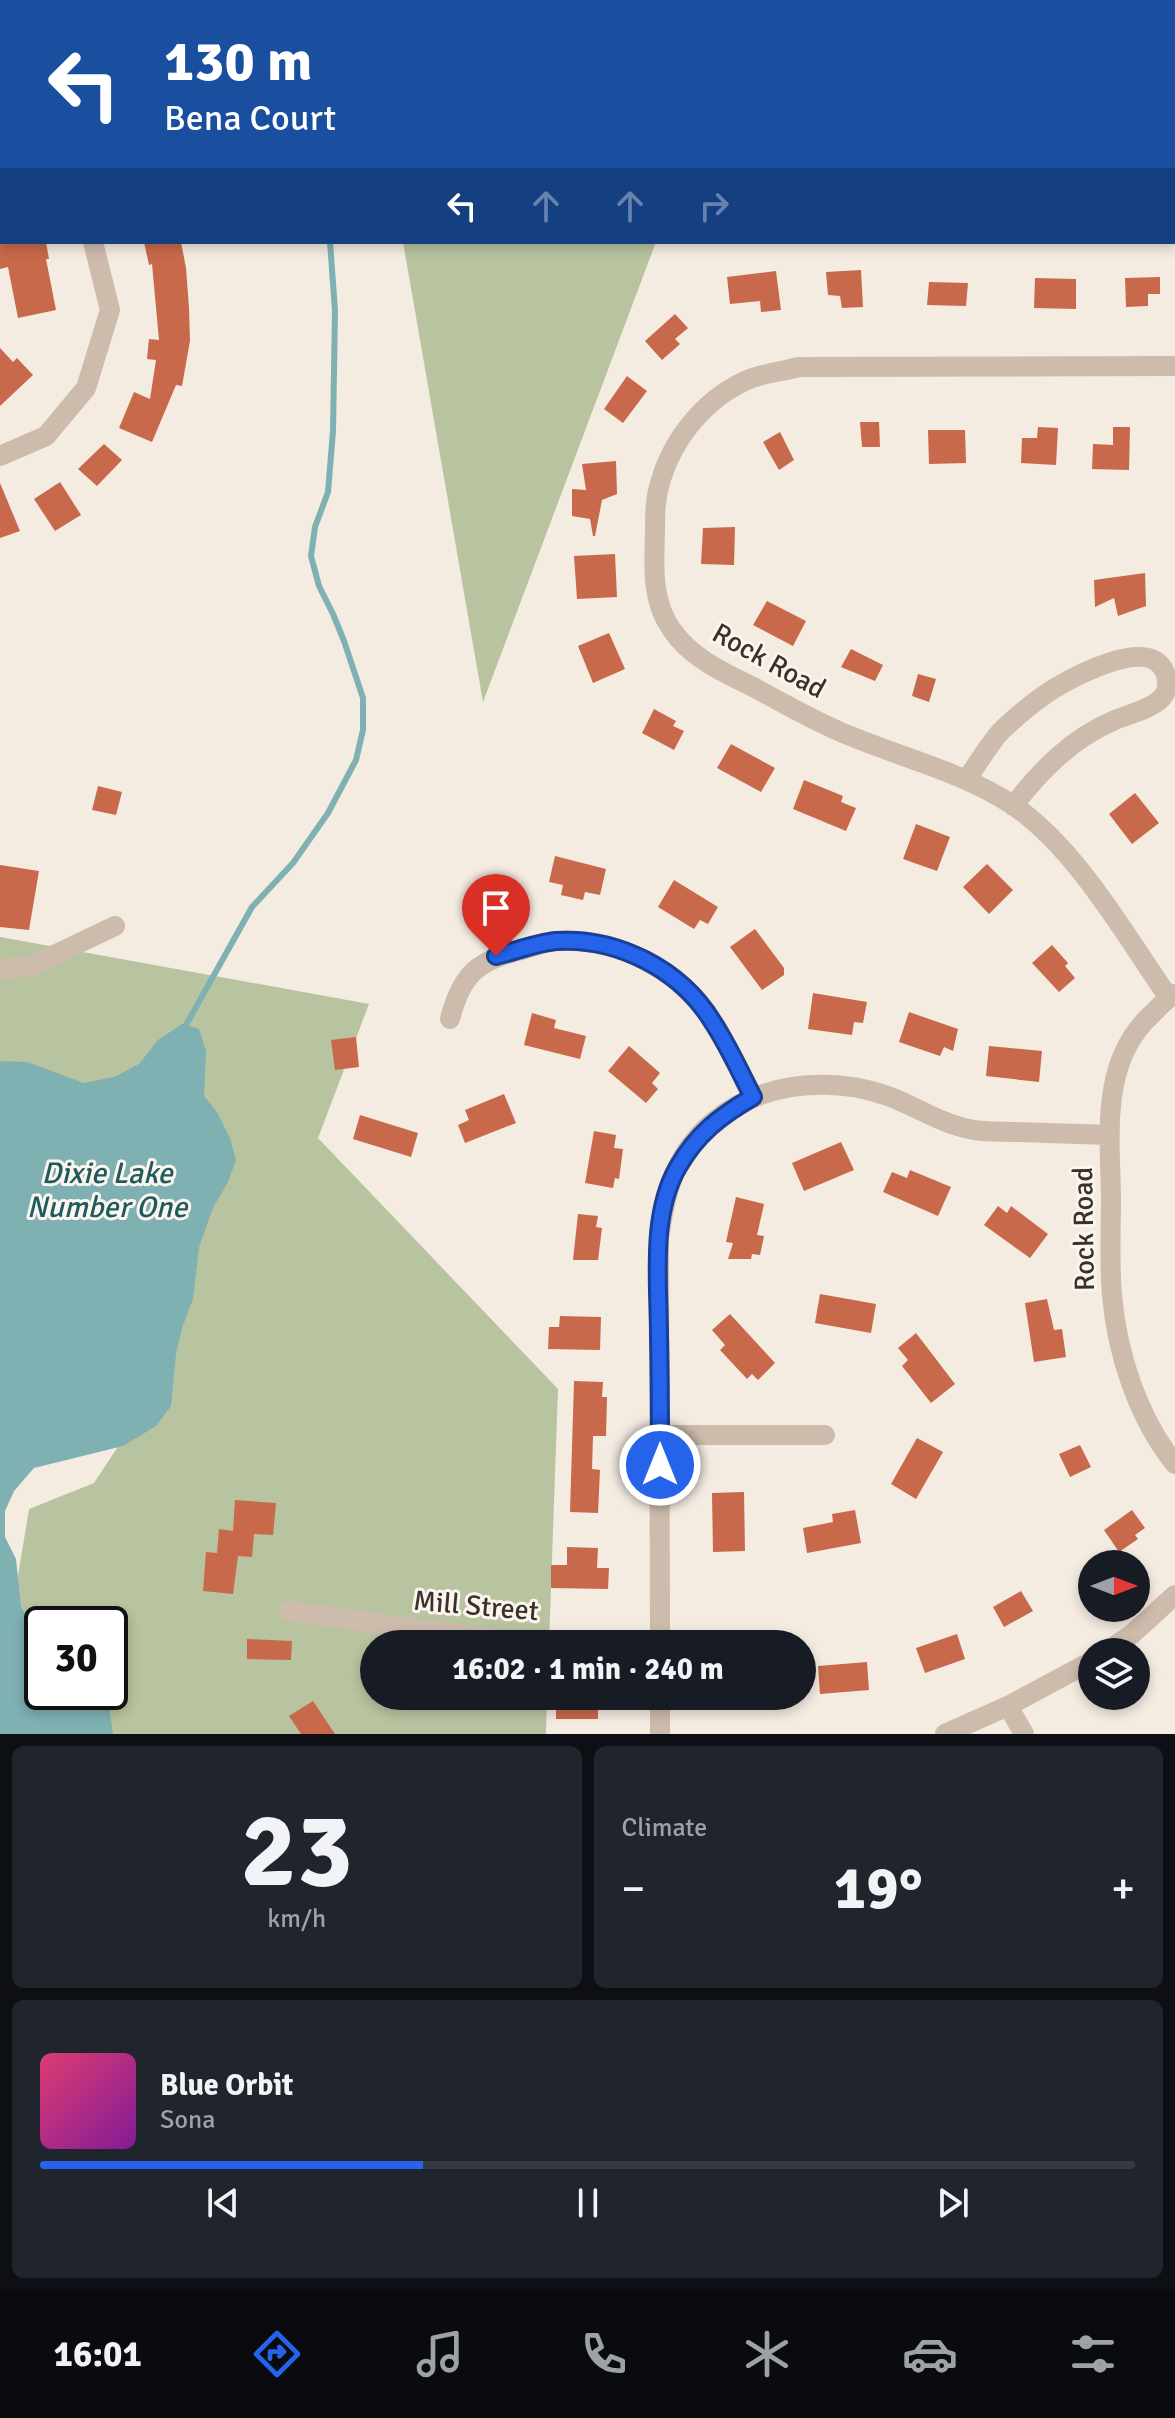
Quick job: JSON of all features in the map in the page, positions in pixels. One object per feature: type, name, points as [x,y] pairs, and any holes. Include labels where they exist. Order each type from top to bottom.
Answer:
[{"type":"street","points":[[0,456],[46,436],[86,388],[110,310],[94,244]]},
{"type":"street","name":"Rock Road","points":[[1175,366],[799,367],[752,378],[714,400],[675,445],[663,470],[656,496],[654,580],[659,606],[671,630],[691,652],[727,674],[850,736],[966,780],[1013,806],[1044,830],[1074,862],[1172,996],[1141,1024],[1121,1056],[1111,1091],[1110,1135],[1112,1294],[1117,1333],[1127,1372],[1147,1420],[1175,1464]]},
{"type":"street","points":[[966,780],[1002,731],[1052,690],[1082,673],[1140,656],[1154,659],[1163,667],[1167,678],[1166,692],[1160,701],[1107,724],[1072,744],[1038,774],[1013,806]]},
{"type":"street","points":[[0,969],[29,967],[115,926]]},
{"type":"street","points":[[450,1019],[455,999],[465,980],[479,966],[496,956],[553,941],[582,941],[611,946],[654,964],[690,992],[712,1020],[753,1097]]},
{"type":"street","points":[[660,1630],[659,1237],[665,1199],[677,1169],[698,1137],[722,1115],[753,1097],[795,1085],[839,1085],[885,1095],[949,1124],[973,1130],[1110,1135]]},
{"type":"street","points":[[660,1435],[825,1435]]},
{"type":"street","points":[[1126,1638],[1175,1595]]},
{"type":"street","name":"Mill Street","points":[[289,1611],[427,1630]]},
{"type":"street","points":[[945,1734],[1008,1706],[1078,1668]]},
{"type":"street","points":[[1008,1706],[1024,1734]]},
{"type":"street","points":[[660,1710],[660,1734]]},
{"type":"green space","points":[[403,244],[655,244],[483,702]]},
{"type":"green space","points":[[0,937],[369,1004],[318,1138],[558,1389],[549,1630],[360,1630],[360,1710],[547,1710],[546,1734],[92,1734],[73,1710],[128,1710],[128,1606],[24,1606],[24,1629],[16,1588],[29,1509],[94,1483],[146,1404],[0,1073]]},
{"type":"water","name":"Dixie Lake Number One","points":[[182,1024],[199,1029],[206,1051],[204,1096],[217,1112],[230,1138],[236,1160],[199,1247],[193,1299],[176,1354],[171,1406],[156,1426],[123,1446],[34,1468],[14,1491],[5,1511],[5,1537],[16,1559],[24,1612],[24,1710],[110,1710],[113,1734],[0,1734],[0,1061],[27,1062],[84,1083],[114,1077],[139,1064],[158,1040]]},
{"type":"building","points":[[0,244],[46,244],[49,259],[46,259],[56,310],[18,318],[8,267],[0,269]]},
{"type":"building","points":[[144,244],[181,244],[186,268],[190,341],[182,386],[176,385],[152,442],[119,428],[134,392],[150,399],[156,360],[147,359],[149,339],[159,340],[152,264],[149,265]]},
{"type":"building","points":[[861,270],[863,307],[842,308],[840,296],[828,295],[826,272]]},
{"type":"building","points":[[776,271],[781,310],[761,312],[760,301],[730,304],[727,277]]},
{"type":"building","points":[[1160,277],[1160,294],[1148,294],[1148,306],[1126,307],[1125,278]]},
{"type":"building","points":[[1035,278],[1076,279],[1076,309],[1034,308]]},
{"type":"building","points":[[929,282],[968,283],[966,306],[927,305]]},
{"type":"building","points":[[675,314],[688,328],[675,339],[680,344],[662,360],[645,341]]},
{"type":"building","points":[[0,348],[13,362],[17,358],[33,375],[0,406]]},
{"type":"building","points":[[627,376],[647,391],[623,423],[604,409]]},
{"type":"building","points":[[860,422],[879,422],[880,447],[862,447]]},
{"type":"building","points":[[1038,427],[1058,428],[1056,465],[1021,463],[1022,438],[1037,438]]},
{"type":"building","points":[[1113,427],[1130,427],[1129,470],[1092,469],[1093,444],[1113,445]]},
{"type":"building","points":[[928,430],[965,430],[966,463],[929,464]]},
{"type":"building","points":[[780,432],[794,460],[779,470],[763,442]]},
{"type":"building","points":[[104,444],[122,460],[97,486],[78,469]]},
{"type":"building","points":[[616,461],[617,494],[602,500],[593,536],[590,519],[572,516],[572,489],[586,490],[582,464]]},
{"type":"building","points":[[60,482],[81,515],[55,531],[34,499]]},
{"type":"building","points":[[0,483],[20,531],[0,538]]},
{"type":"building","points":[[735,527],[734,565],[701,564],[703,528]]},
{"type":"building","points":[[615,554],[617,597],[577,599],[574,556]]},
{"type":"building","points":[[1145,573],[1146,606],[1118,616],[1114,598],[1095,607],[1094,580]]},
{"type":"building","points":[[767,601],[806,621],[793,646],[753,625]]},
{"type":"building","points":[[609,633],[625,669],[593,683],[578,646]]},
{"type":"building","points":[[851,649],[883,665],[875,681],[841,667]]},
{"type":"building","points":[[918,674],[936,679],[929,702],[912,696]]},
{"type":"building","points":[[654,709],[676,721],[673,726],[684,731],[674,750],[642,733]]},
{"type":"building","points":[[731,744],[775,768],[761,792],[717,768]]},
{"type":"building","points":[[804,780],[843,796],[841,802],[856,808],[846,831],[793,809]]},
{"type":"building","points":[[98,786],[122,792],[116,815],[92,810]]},
{"type":"building","points":[[1135,793],[1159,823],[1132,844],[1109,814]]},
{"type":"building","points":[[916,824],[950,837],[937,871],[903,859]]},
{"type":"building","points":[[555,856],[606,869],[600,895],[585,892],[583,900],[561,895],[563,885],[549,882]]},
{"type":"building","points":[[987,864],[1013,890],[989,914],[963,887]]},
{"type":"building","points":[[0,865],[39,871],[29,930],[0,927]]},
{"type":"building","points":[[674,880],[718,907],[708,924],[700,920],[694,929],[658,907]]},
{"type":"building","points":[[755,929],[784,968],[784,975],[762,990],[730,947]]},
{"type":"building","points":[[1052,945],[1068,963],[1065,966],[1075,978],[1059,992],[1032,963]]},
{"type":"building","points":[[813,993],[867,1002],[863,1023],[854,1022],[852,1035],[808,1029]]},
{"type":"building","points":[[909,1012],[958,1029],[953,1051],[944,1047],[940,1056],[899,1042]]},
{"type":"building","points":[[532,1013],[556,1020],[554,1028],[586,1036],[580,1059],[524,1045]]},
{"type":"building","points":[[356,1037],[359,1067],[335,1070],[331,1040]]},
{"type":"building","points":[[629,1046],[660,1073],[652,1083],[658,1089],[646,1103],[608,1071]]},
{"type":"building","points":[[989,1046],[1042,1051],[1039,1082],[986,1076]]},
{"type":"building","points":[[504,1094],[516,1123],[465,1143],[458,1125],[469,1120],[465,1110]]},
{"type":"building","points":[[360,1115],[418,1133],[411,1157],[353,1139]]},
{"type":"building","points":[[594,1131],[616,1135],[614,1148],[623,1149],[619,1179],[615,1178],[613,1188],[585,1183]]},
{"type":"building","points":[[841,1142],[854,1170],[804,1191],[792,1163]]},
{"type":"building","points":[[910,1170],[951,1187],[938,1216],[883,1192],[892,1172],[907,1178]]},
{"type":"building","points":[[736,1197],[764,1204],[757,1235],[764,1236],[760,1255],[752,1254],[751,1259],[728,1259],[733,1243],[726,1242]]},
{"type":"building","points":[[998,1206],[1007,1213],[1011,1206],[1048,1234],[1030,1258],[984,1225]]},
{"type":"building","points":[[578,1214],[598,1216],[596,1227],[602,1228],[598,1260],[573,1260]]},
{"type":"building","points":[[820,1294],[876,1304],[871,1333],[815,1323]]},
{"type":"building","points":[[1047,1299],[1054,1330],[1062,1329],[1066,1357],[1034,1362],[1025,1303]]},
{"type":"building","points":[[730,1314],[775,1363],[758,1380],[752,1374],[747,1379],[720,1350],[725,1345],[712,1330]]},
{"type":"building","points":[[560,1316],[601,1317],[600,1350],[548,1349],[549,1327],[559,1327]]},
{"type":"building","points":[[916,1333],[955,1384],[931,1403],[902,1366],[908,1360],[898,1348]]},
{"type":"building","points":[[574,1381],[603,1382],[602,1397],[607,1397],[606,1436],[593,1436],[592,1469],[600,1470],[598,1513],[570,1512]]},
{"type":"building","points":[[917,1438],[943,1452],[916,1499],[891,1484]]},
{"type":"building","points":[[1080,1445],[1091,1467],[1070,1477],[1059,1454]]},
{"type":"building","points":[[744,1492],[745,1551],[713,1552],[712,1493]]},
{"type":"building","points":[[235,1500],[276,1503],[273,1535],[254,1534],[252,1557],[238,1556],[233,1594],[203,1591],[206,1552],[217,1553],[219,1529],[233,1531]]},
{"type":"building","points":[[855,1510],[861,1543],[807,1553],[803,1528],[833,1522],[832,1514]]},
{"type":"building","points":[[1132,1510],[1145,1528],[1135,1535],[1138,1539],[1122,1550],[1118,1550],[1104,1530]]},
{"type":"building","points":[[567,1547],[598,1548],[597,1568],[609,1568],[608,1589],[551,1588],[551,1565],[567,1565]]},
{"type":"building","points":[[1021,1591],[1033,1611],[1004,1627],[993,1607]]},
{"type":"building","points":[[957,1634],[965,1659],[925,1673],[916,1648]]},
{"type":"building","points":[[247,1639],[292,1641],[291,1660],[247,1659]]},
{"type":"building","points":[[867,1662],[869,1690],[820,1694],[818,1666]]},
{"type":"building","points":[[313,1701],[335,1734],[301,1734],[289,1716]]},
{"type":"building","points":[[556,1710],[598,1710],[598,1719],[556,1719]]},
{"type":"waterway","points":[[186,1025],[252,907],[293,863],[328,813],[356,760],[363,730],[363,698],[344,641],[319,586],[311,556],[315,527],[328,492],[333,431],[335,311],[330,244]]},
{"type":"route","points":[[496,956],[553,941],[582,941],[611,946],[654,964],[690,992],[712,1020],[753,1097],[722,1115],[698,1137],[677,1169],[665,1199],[659,1237],[660,1465]]}]
